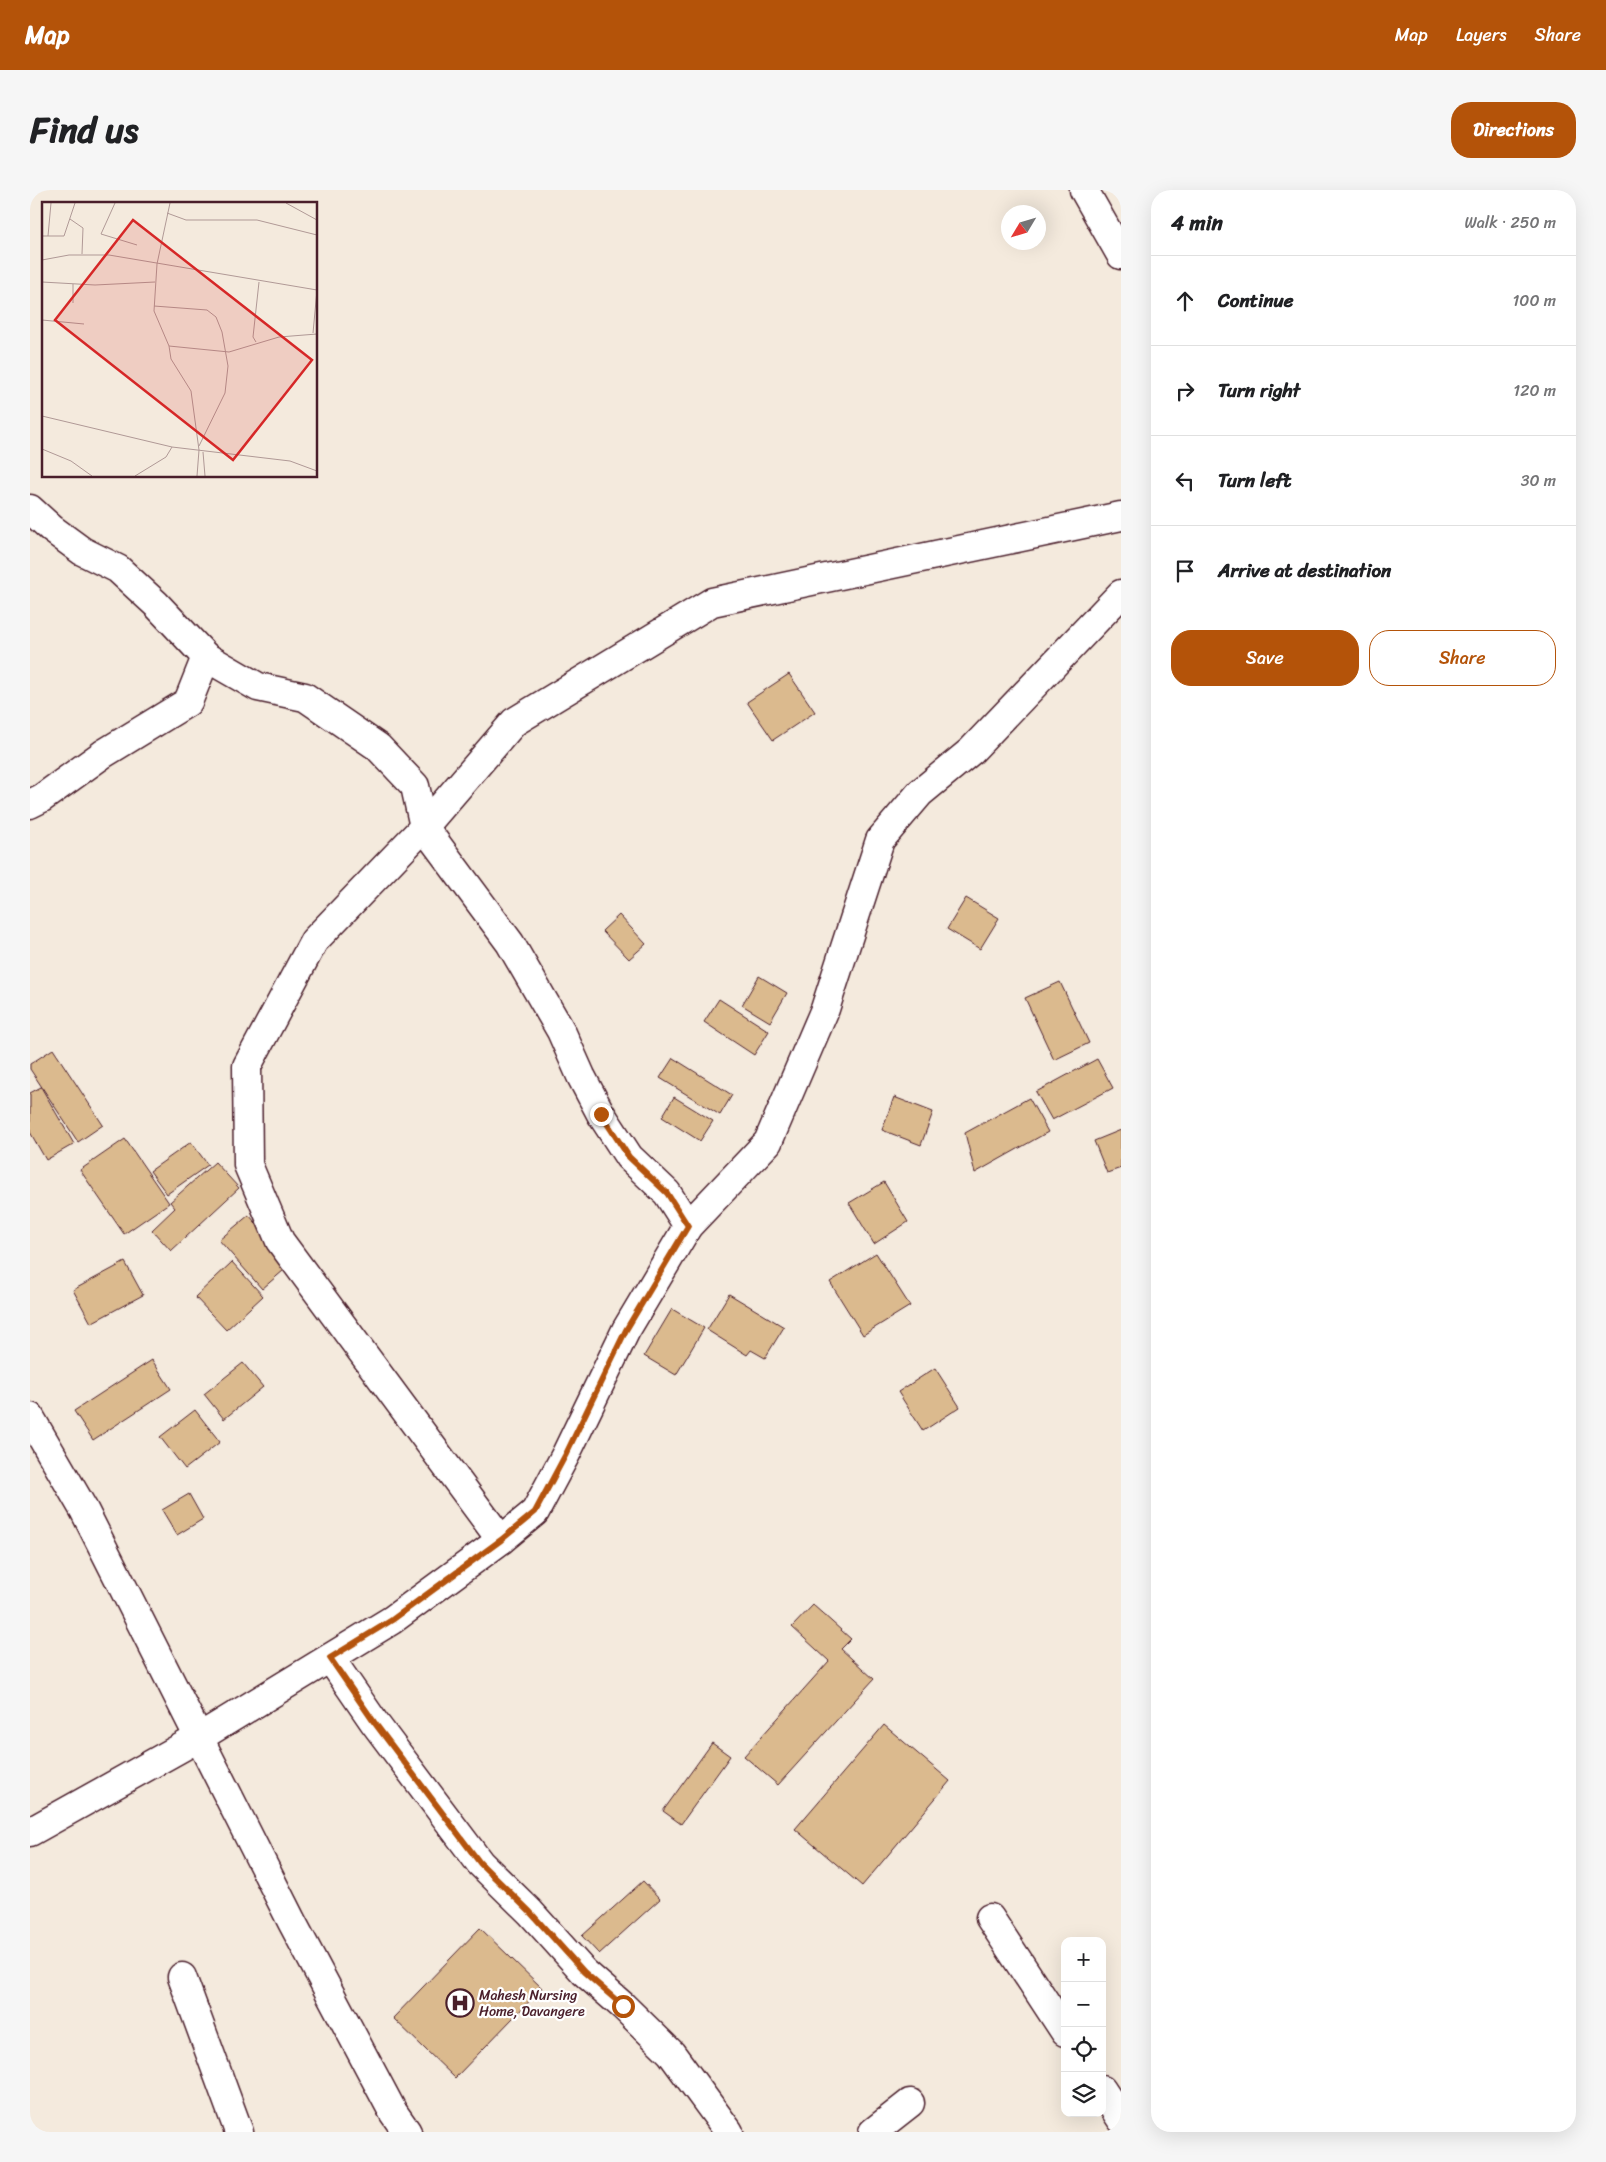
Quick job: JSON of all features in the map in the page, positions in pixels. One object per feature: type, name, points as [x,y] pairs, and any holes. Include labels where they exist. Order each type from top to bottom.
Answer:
[{"type":"street","points":[[1084,190],[1121,255]]},
{"type":"street","points":[[30,509],[82,552],[118,569],[156,604],[206,657],[258,687],[305,697],[378,747],[415,786],[424,827],[510,943],[562,1030],[581,1076],[606,1121],[629,1157],[667,1193],[688,1226]]},
{"type":"street","points":[[501,1540],[280,1241],[248,1165],[247,1066],[314,941],[424,827],[514,722],[712,602],[1121,516]]},
{"type":"street","points":[[30,1832],[200,1737],[392,1620],[501,1540],[535,1512],[566,1454],[626,1330],[688,1226],[768,1142],[825,1009],[880,840],[920,793],[971,751],[1121,594]]},
{"type":"street","points":[[30,804],[42,798],[104,754],[188,702],[206,657]]},
{"type":"street","points":[[30,1417],[84,1510],[292,1922],[393,2112],[407,2132]]},
{"type":"street","points":[[330,1658],[374,1722],[480,1863],[530,1912],[584,1972],[672,2053],[729,2132]]},
{"type":"street","points":[[990,1918],[1062,2027]]},
{"type":"street","points":[[182,1977],[238,2132]]},
{"type":"street","points":[[1106,2096],[1121,2119]]},
{"type":"street","points":[[873,2132],[910,2103]]},
{"type":"building","points":[[789,674],[815,712],[773,740],[747,702]]},
{"type":"building","points":[[966,898],[999,918],[980,949],[947,929]]},
{"type":"building","points":[[619,915],[646,944],[629,959],[602,931]]},
{"type":"building","points":[[759,976],[787,993],[770,1022],[742,1005]]},
{"type":"building","points":[[1060,982],[1089,1043],[1054,1060],[1025,998]]},
{"type":"building","points":[[719,999],[769,1031],[754,1055],[704,1022]]},
{"type":"building","points":[[53,1049],[103,1125],[78,1142],[30,1069],[30,1064]]},
{"type":"building","points":[[673,1058],[732,1095],[720,1115],[660,1078]]},
{"type":"building","points":[[1097,1059],[1113,1088],[1052,1120],[1036,1092]]},
{"type":"building","points":[[41,1087],[74,1144],[46,1160],[30,1132],[30,1093]]},
{"type":"building","points":[[674,1097],[713,1121],[700,1141],[662,1117]]},
{"type":"building","points":[[894,1097],[933,1112],[921,1145],[882,1130]]},
{"type":"building","points":[[1029,1098],[1048,1132],[975,1173],[965,1133]]},
{"type":"building","points":[[1121,1130],[1121,1168],[1107,1173],[1094,1141]]},
{"type":"building","points":[[125,1139],[169,1203],[124,1234],[80,1170]]},
{"type":"building","points":[[191,1142],[208,1165],[167,1194],[150,1171]]},
{"type":"building","points":[[215,1162],[239,1188],[171,1251],[152,1230],[175,1208],[170,1202]]},
{"type":"building","points":[[884,1182],[908,1222],[874,1244],[849,1203]]},
{"type":"building","points":[[249,1215],[291,1264],[262,1289],[219,1240]]},
{"type":"building","points":[[876,1253],[910,1306],[863,1335],[830,1282]]},
{"type":"building","points":[[125,1262],[143,1295],[91,1323],[73,1290]]},
{"type":"building","points":[[232,1262],[263,1296],[226,1330],[195,1297]]},
{"type":"building","points":[[729,1294],[784,1327],[765,1358],[751,1350],[747,1355],[707,1330]]},
{"type":"building","points":[[672,1309],[704,1328],[676,1375],[644,1356]]},
{"type":"building","points":[[152,1360],[171,1389],[93,1440],[74,1411]]},
{"type":"building","points":[[243,1363],[263,1387],[224,1419],[204,1394]]},
{"type":"building","points":[[935,1368],[960,1407],[923,1431],[898,1392]]},
{"type":"building","points":[[195,1410],[220,1442],[185,1469],[160,1437]]},
{"type":"building","points":[[189,1494],[203,1519],[177,1535],[162,1510]]},
{"type":"building","points":[[813,1605],[851,1639],[841,1649],[874,1679],[778,1785],[744,1756],[829,1661],[792,1627]]},
{"type":"building","points":[[884,1725],[950,1781],[862,1886],[795,1829]]},
{"type":"building","points":[[712,1743],[730,1756],[681,1824],[663,1811]]},
{"type":"building","points":[[643,1881],[660,1899],[599,1954],[582,1936]]},
{"type":"building","points":[[480,1928],[542,1988],[455,2078],[393,2018]]},
{"type":"place","name":"Mahesh Nursing Home, Davangere","points":[[460,2003]]},
{"type":"route","points":[[601,1114],[629,1157],[667,1193],[688,1226],[626,1330],[566,1454],[535,1512],[501,1540],[392,1620],[330,1658],[374,1722],[480,1863],[530,1912],[584,1972],[623,2006]]}]
